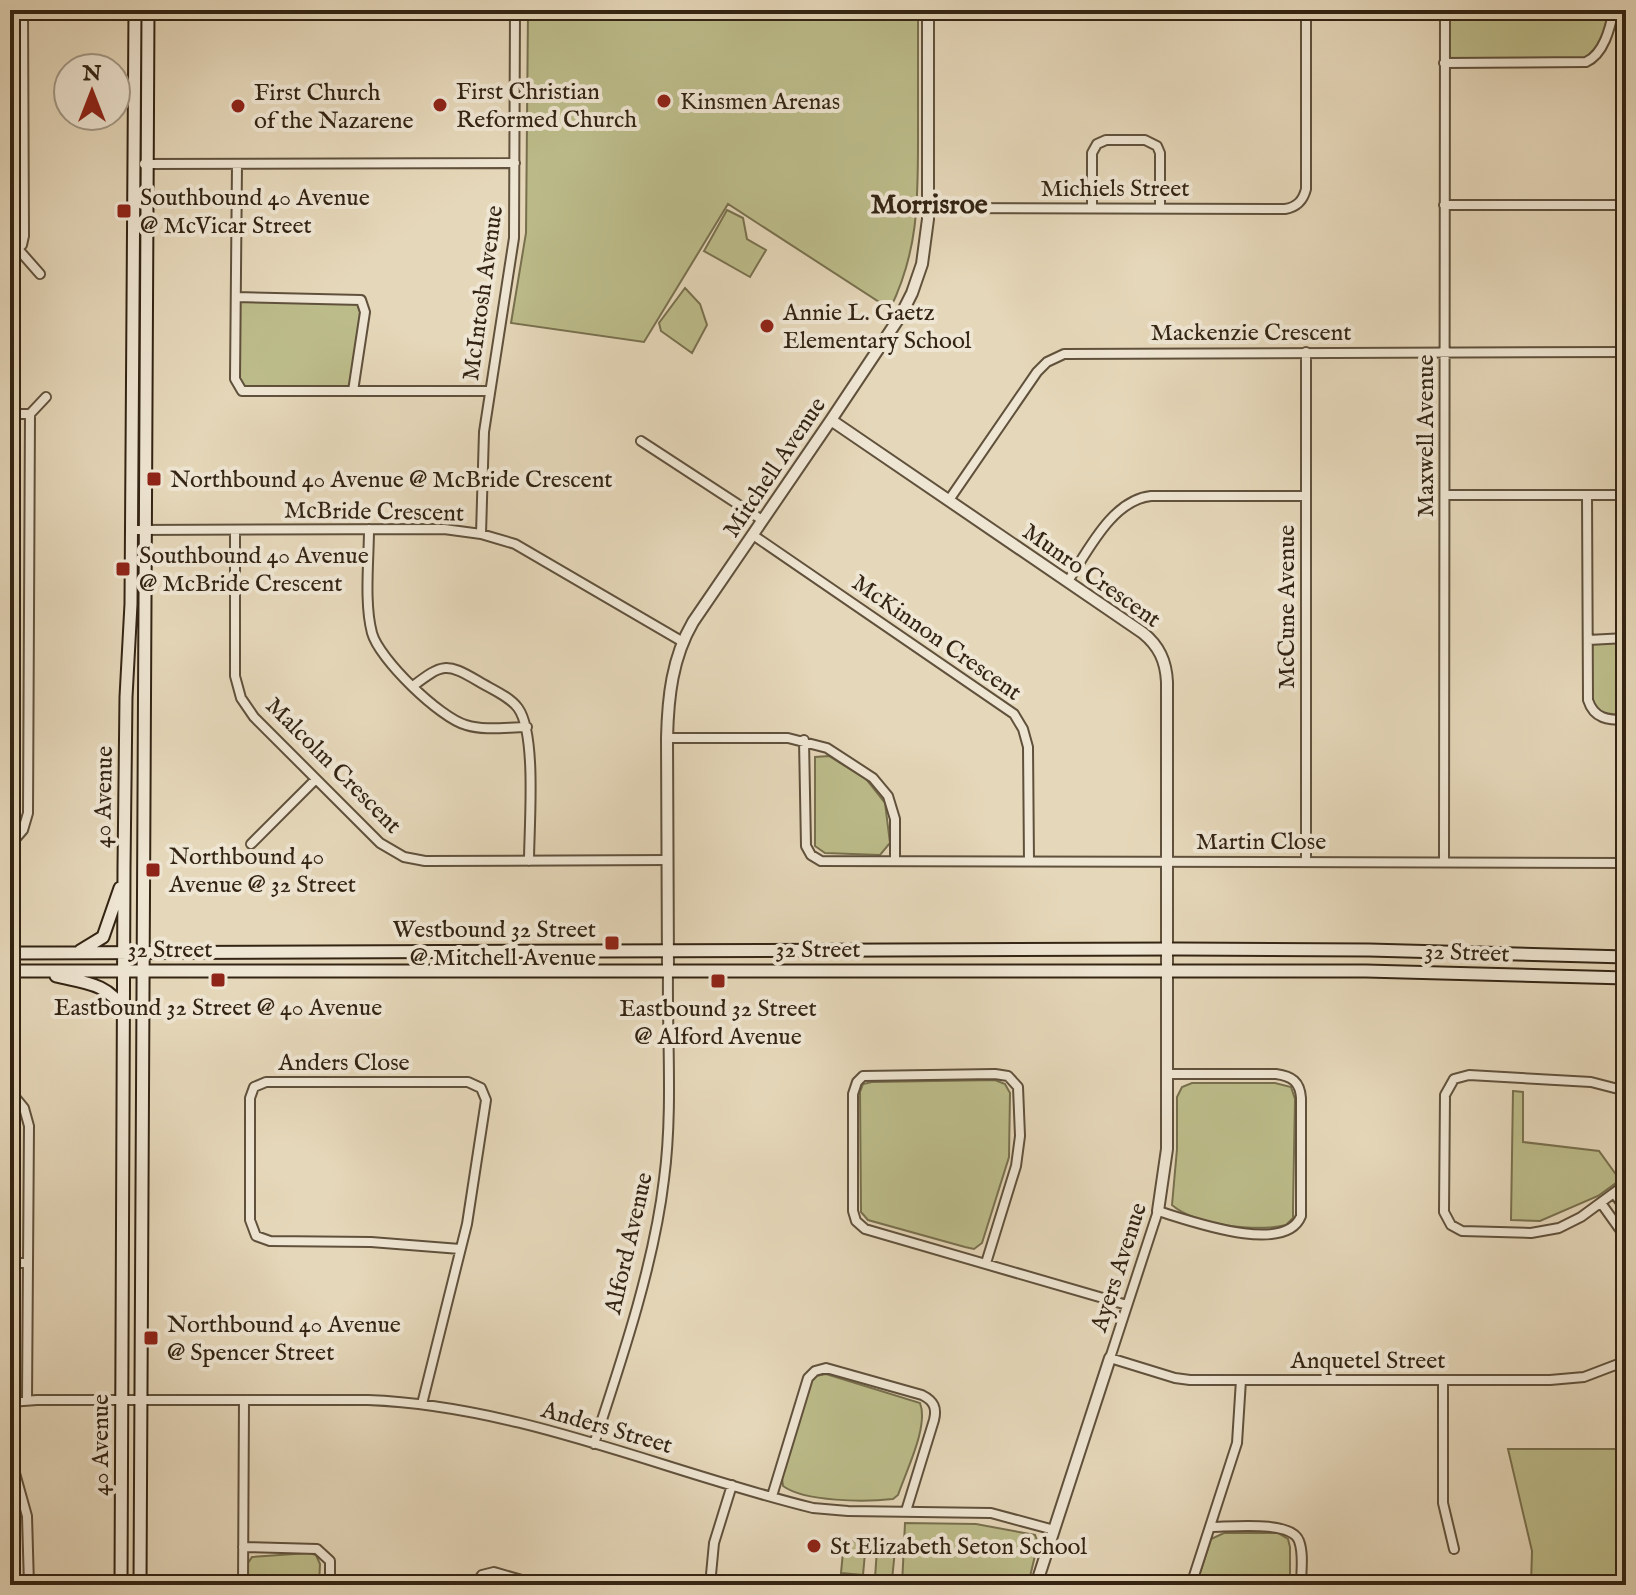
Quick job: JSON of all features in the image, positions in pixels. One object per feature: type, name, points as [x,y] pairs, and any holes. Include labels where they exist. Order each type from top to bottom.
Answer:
[{"type":"main road","name":"40 Avenue","points":[[121,1585],[124,868],[132,530],[135,10]]},
{"type":"main road","name":"40 Avenue","points":[[140,1585],[148,10]]},
{"type":"main road","points":[[75,953],[103,937],[119,894],[124,868]]},
{"type":"main road","name":"32 Street","points":[[10,953],[1168,949],[1369,950],[1626,957]]},
{"type":"main road","name":"32 Street","points":[[10,971],[1366,971],[1626,978]]},
{"type":"main road","points":[[36,971],[106,989],[115,996],[124,1017]]},
{"type":"street","points":[[23,10],[24,236],[14,252],[40,274]]},
{"type":"street","name":"McIntosh Avenue","points":[[481,534],[483,449],[489,391],[514,238],[515,10]]},
{"type":"street","name":"Mitchell Avenue","points":[[668,950],[667,738],[671,684],[683,642],[693,622],[901,315],[912,293],[925,249],[929,208],[928,10]]},
{"type":"street","name":"Michiels Street","points":[[929,208],[1285,209],[1299,204],[1306,189],[1306,10]]},
{"type":"street","name":"Maxwell Avenue","points":[[1444,861],[1445,10]]},
{"type":"street","points":[[1444,63],[1586,62],[1599,53],[1614,10]]},
{"type":"street","points":[[1092,208],[1094,148],[1106,140],[1132,140],[1149,141],[1159,149],[1160,208]]},
{"type":"street","points":[[134,164],[515,163]]},
{"type":"street","points":[[237,164],[235,379],[242,391],[489,391]]},
{"type":"street","points":[[1444,205],[1626,205]]},
{"type":"street","points":[[236,297],[361,300],[365,312],[353,391]]},
{"type":"street","name":"Mackenzie Crescent","points":[[949,500],[1037,372],[1056,357],[1080,352],[1626,352]]},
{"type":"street","name":"McCune Avenue","points":[[1306,352],[1306,861]]},
{"type":"street","points":[[13,842],[23,830],[28,813],[30,414],[46,397]]},
{"type":"street","points":[[10,414],[30,414]]},
{"type":"street","name":"Munro Crescent","points":[[831,420],[1151,640],[1164,661],[1167,682],[1168,949]]},
{"type":"street","points":[[641,441],[762,520]]},
{"type":"street","points":[[1445,495],[1626,495]]},
{"type":"street","points":[[1587,495],[1587,695],[1596,715],[1605,719],[1626,720]]},
{"type":"street","points":[[1068,581],[1113,516],[1123,505],[1137,498],[1306,496]]},
{"type":"street","points":[[369,529],[369,614],[373,638],[384,656],[437,709],[454,721],[478,727],[527,727]]},
{"type":"street","name":"McBride Crescent","points":[[132,530],[444,529],[481,534],[515,544],[683,642]]},
{"type":"street","name":"Malcolm Crescent","points":[[235,530],[234,670],[237,689],[254,717],[374,838],[397,854],[425,861],[667,860]]},
{"type":"street","name":"McKinnon Crescent","points":[[753,535],[1014,714],[1023,729],[1028,747],[1029,861]]},
{"type":"street","points":[[1588,640],[1626,638]]},
{"type":"street","points":[[413,686],[435,669],[455,668],[514,703],[521,712],[529,739],[529,861]]},
{"type":"street","points":[[667,738],[804,740],[835,752],[880,784],[894,810],[895,861]]},
{"type":"street","name":"Martin Close","points":[[804,740],[805,839],[811,855],[821,861],[1626,863]]},
{"type":"street","points":[[251,844],[316,779]]},
{"type":"street","name":"Ayers Avenue","points":[[1036,1585],[1158,1211],[1166,1163],[1168,949]]},
{"type":"street","name":"Alford Avenue","points":[[594,1444],[650,1255],[662,1192],[668,1126],[668,950]]},
{"type":"street","points":[[986,1263],[1018,1155],[1020,1097],[1016,1082],[1008,1076],[995,1074],[863,1076],[853,1094],[853,1211],[856,1221],[865,1229],[1127,1305]]},
{"type":"street","points":[[1158,1211],[1219,1230],[1282,1233],[1296,1225],[1301,1210],[1301,1098],[1298,1084],[1284,1075],[1276,1074],[1168,1074]]},
{"type":"street","points":[[1626,1091],[1591,1082],[1469,1075],[1454,1079],[1446,1089],[1444,1207],[1447,1221],[1456,1229],[1469,1232],[1550,1231],[1573,1222],[1626,1184]]},
{"type":"street","name":"Anders Close","points":[[422,1404],[460,1249],[472,1200],[486,1095],[478,1085],[468,1082],[266,1082],[254,1087],[250,1098],[250,1220],[256,1236],[270,1241],[371,1242],[460,1249]]},
{"type":"street","points":[[10,1091],[24,1108],[29,1126],[27,1400]]},
{"type":"street","points":[[1614,1193],[1626,1210]]},
{"type":"street","points":[[1601,1203],[1626,1238]]},
{"type":"street","points":[[10,1263],[28,1263]]},
{"type":"street","name":"Anquetel Street","points":[[1110,1358],[1175,1378],[1241,1380],[1572,1379],[1626,1361]]},
{"type":"street","points":[[772,1496],[808,1378],[815,1371],[826,1368],[922,1395],[932,1402],[934,1420],[906,1511]]},
{"type":"street","points":[[1191,1585],[1237,1443],[1241,1380]]},
{"type":"street","points":[[1443,1380],[1443,1503],[1454,1549]]},
{"type":"street","points":[[243,1585],[244,1400]]},
{"type":"street","name":"Anders Street","points":[[10,1402],[368,1400],[422,1404],[486,1414],[825,1510],[991,1513],[1054,1530]]},
{"type":"street","points":[[10,1455],[27,1516],[29,1585]]},
{"type":"street","points":[[710,1585],[714,1543],[732,1485]]},
{"type":"street","points":[[1211,1527],[1291,1531],[1300,1543],[1301,1585]]},
{"type":"street","points":[[243,1547],[317,1549],[330,1561],[330,1585]]},
{"type":"street","points":[[475,1585],[482,1575],[494,1572],[539,1585]]},
{"type":"green space","points":[[528,10],[918,10],[915,224],[907,266],[890,309],[728,204],[644,342],[511,323],[526,233]]},
{"type":"green space","points":[[1445,10],[1614,10],[1592,60],[1444,63]]},
{"type":"green space","points":[[727,210],[743,218],[747,239],[766,250],[750,277],[704,251]]},
{"type":"green space","points":[[685,288],[700,304],[707,325],[692,353],[661,331],[659,323]]},
{"type":"green space","points":[[236,297],[364,303],[353,391],[246,392],[235,379]]},
{"type":"green space","points":[[1626,638],[1626,720],[1610,720],[1590,707],[1588,640]]},
{"type":"green space","points":[[829,756],[866,779],[885,803],[890,843],[880,855],[825,853],[815,846],[815,757]]},
{"type":"green space","points":[[995,1080],[1005,1084],[1010,1093],[1009,1157],[982,1243],[974,1249],[868,1220],[861,1212],[860,1092],[863,1084]]},
{"type":"green space","points":[[1192,1083],[1275,1083],[1291,1087],[1295,1099],[1293,1218],[1286,1225],[1259,1228],[1226,1225],[1195,1218],[1172,1205],[1177,1149],[1177,1097],[1182,1087]]},
{"type":"green space","points":[[1513,1091],[1523,1092],[1523,1142],[1599,1151],[1620,1180],[1598,1196],[1540,1221],[1511,1220]]},
{"type":"green space","points":[[826,1374],[920,1403],[919,1436],[898,1495],[893,1499],[820,1498],[783,1486],[782,1478],[810,1383],[816,1376]]},
{"type":"green space","points":[[1508,1449],[1624,1449],[1626,1585],[1531,1585],[1532,1551]]},
{"type":"green space","points":[[905,1523],[976,1524],[1035,1535],[1038,1543],[1028,1585],[902,1585]]},
{"type":"green space","points":[[1224,1533],[1278,1533],[1288,1539],[1290,1585],[1196,1585],[1211,1539]]},
{"type":"green space","points":[[844,1541],[866,1542],[863,1575],[841,1573]]},
{"type":"green space","points":[[877,1549],[895,1550],[892,1580],[875,1578]]},
{"type":"green space","points":[[316,1555],[320,1564],[319,1585],[248,1585],[248,1563],[252,1557]]},
{"type":"place","name":"Kinsmen Arenas","points":[[664,101]]},
{"type":"place","name":"First Christian Reformed Church","points":[[440,105]]},
{"type":"place","name":"First Church of the Nazarene","points":[[238,106]]},
{"type":"place","name":"Southbound 40 Avenue @ McVicar Street","points":[[124,211]]},
{"type":"place","name":"Annie L. Gaetz Elementary School","points":[[767,326]]},
{"type":"place","name":"Northbound 40 Avenue @ McBride Crescent","points":[[154,479]]},
{"type":"place","name":"Southbound 40 Avenue @ McBride Crescent","points":[[123,569]]},
{"type":"place","name":"Northbound 40 Avenue @ 32 Street","points":[[153,870]]},
{"type":"place","name":"Westbound 32 Street @ Mitchell Avenue","points":[[612,943]]},
{"type":"place","name":"Eastbound 32 Street @ 40 Avenue","points":[[218,980]]},
{"type":"place","name":"Eastbound 32 Street @ Alford Avenue","points":[[718,981]]},
{"type":"place","name":"Northbound 40 Avenue @ Spencer Street","points":[[151,1338]]},
{"type":"place","name":"St Elizabeth Seton School","points":[[814,1546]]},
{"type":"district","name":"Morrisroe","points":[[929,203]]}]
